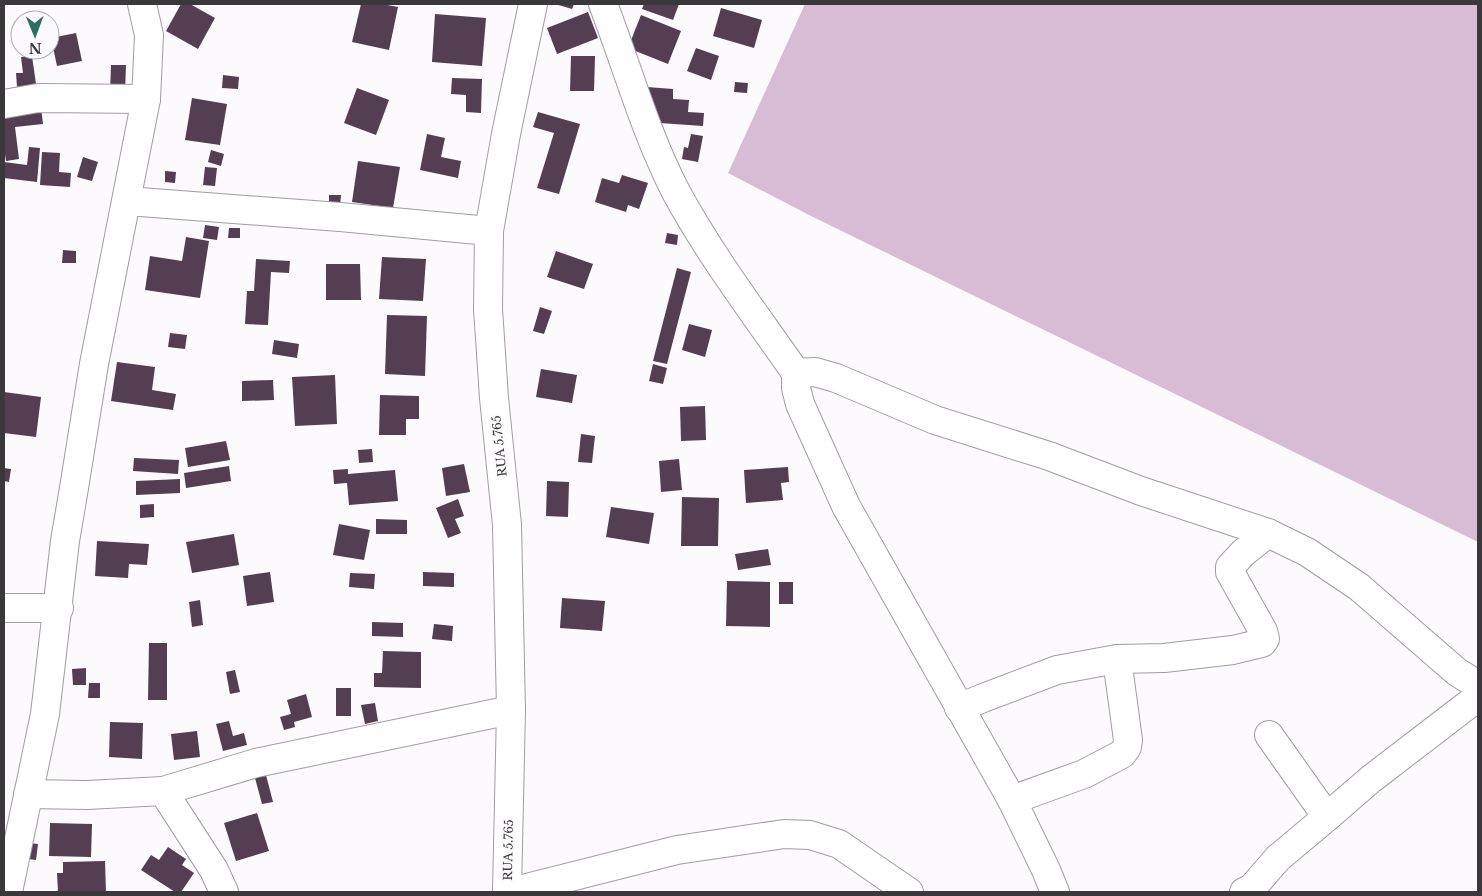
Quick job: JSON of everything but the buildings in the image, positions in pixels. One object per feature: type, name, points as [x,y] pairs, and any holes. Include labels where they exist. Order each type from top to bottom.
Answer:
[{"type":"street","points":[[8,892],[8,865],[28,794],[45,714],[65,541],[93,374],[146,99],[149,35],[142,4]]},
{"type":"street","name":"RUA 5.765","points":[[507,892],[511,710],[507,525],[494,398],[488,309],[489,231],[506,134],[533,4]]},
{"type":"street","points":[[603,4],[642,113],[676,191],[710,248],[796,374],[796,388],[800,404],[846,506],[1012,800],[1055,892]]},
{"type":"street","points":[[4,104],[38,98],[146,99]]},
{"type":"street","points":[[127,201],[340,216],[489,231]]},
{"type":"street","points":[[796,374],[815,372],[836,378],[935,420],[1049,456],[1141,491],[1268,533],[1307,552],[1359,587],[1457,672],[1478,685]]},
{"type":"street","points":[[959,708],[1058,670],[1118,659],[1164,658],[1232,650],[1262,643],[1265,639],[1263,631],[1230,572],[1230,567],[1243,553],[1268,533]]},
{"type":"street","points":[[4,608],[58,608]]},
{"type":"street","points":[[1012,800],[1084,774],[1122,754],[1127,747],[1128,740],[1118,659]]},
{"type":"street","points":[[1254,891],[1278,858],[1371,780],[1478,697]]},
{"type":"street","points":[[28,794],[87,795],[164,791],[256,763],[511,710]]},
{"type":"street","points":[[1269,735],[1327,816]]},
{"type":"street","points":[[164,791],[214,870],[224,892]]},
{"type":"street","points":[[511,892],[677,850],[792,834],[810,835],[839,844],[909,892]]},
{"type":"shaded area","points":[[805,4],[1478,4],[1478,542],[811,216],[728,173]]}]
